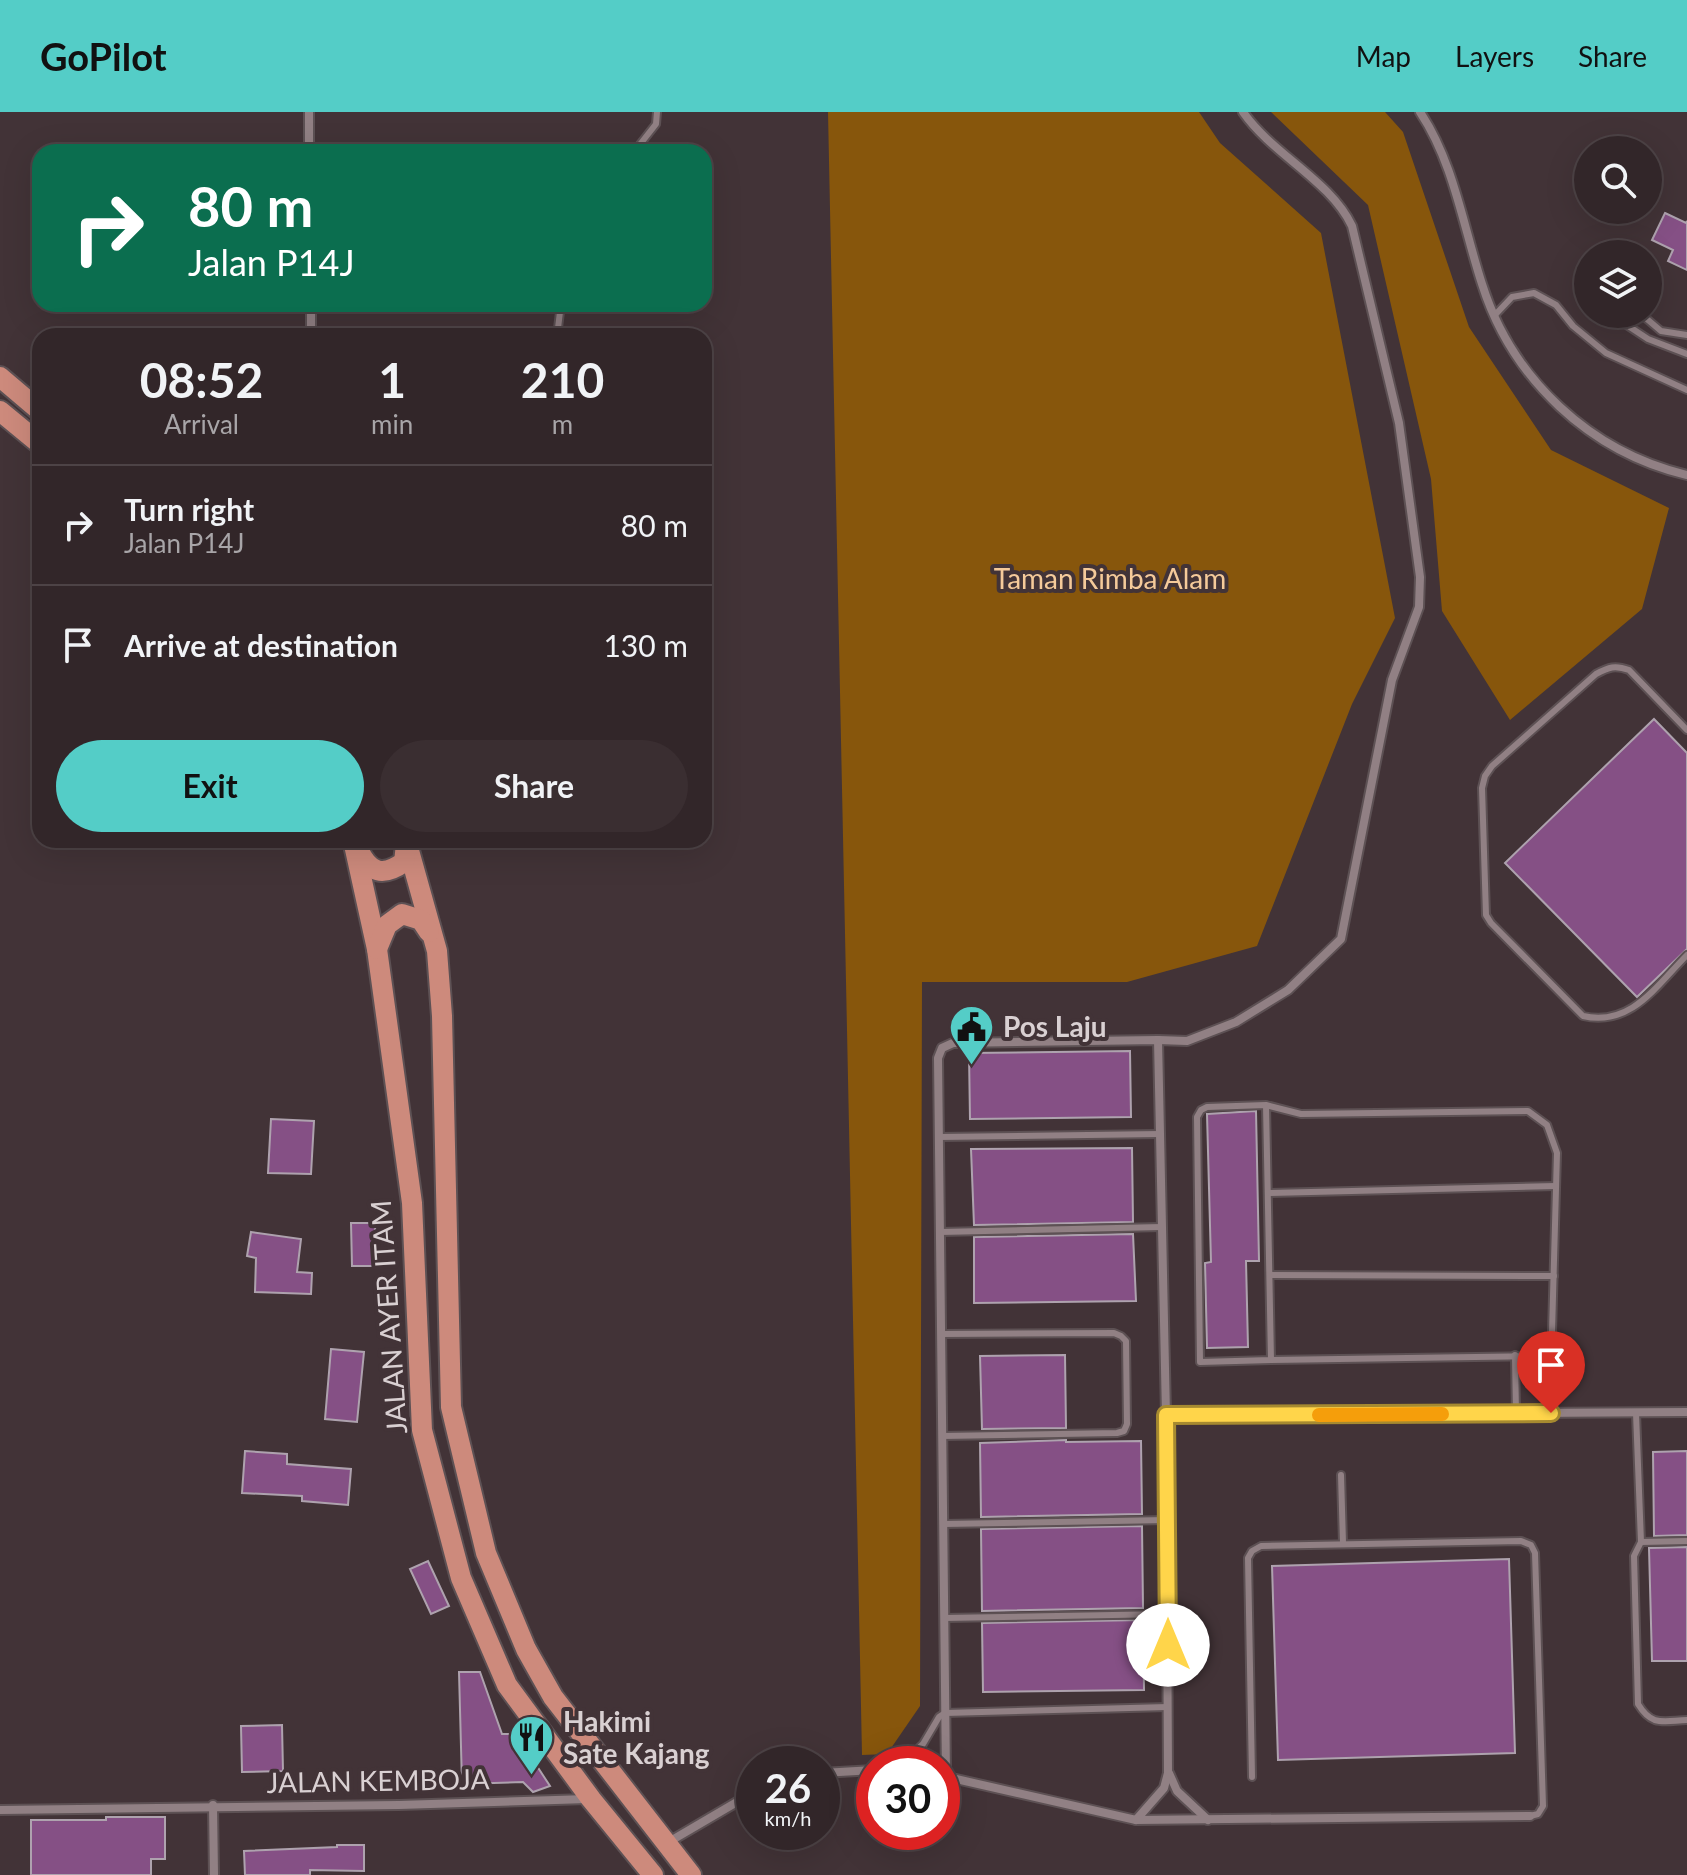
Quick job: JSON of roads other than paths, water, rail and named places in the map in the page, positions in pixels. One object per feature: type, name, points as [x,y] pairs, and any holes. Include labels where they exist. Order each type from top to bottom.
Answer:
[{"type":"main road","points":[[0,377],[32,404]]},
{"type":"main road","points":[[0,411],[32,437]]},
{"type":"main road","name":"JALAN AYER ITAM","points":[[355,848],[377,949],[412,1203],[422,1430],[461,1578],[507,1685],[591,1799],[653,1875]]},
{"type":"main road","points":[[357,848],[365,864],[373,870],[384,871],[404,862],[407,848]]},
{"type":"main road","points":[[408,848],[437,951],[442,1016],[451,1407],[486,1553],[526,1649],[553,1697],[691,1875]]},
{"type":"main road","points":[[377,949],[387,925],[402,914],[421,920],[437,951]]},
{"type":"street","points":[[309,112],[309,144]]},
{"type":"street","points":[[944,1746],[938,1058],[942,1048],[953,1043],[1187,1041],[1236,1022],[1288,990],[1341,939],[1392,680],[1419,607],[1420,577],[1399,423],[1352,226],[1343,207],[1257,132],[1243,112]]},
{"type":"street","points":[[1420,112],[1446,162],[1482,287],[1494,316],[1520,361],[1563,413],[1601,440],[1644,461],[1687,475]]},
{"type":"street","points":[[1136,1820],[1164,1788],[1168,1773],[1166,1415],[1158,1040]]},
{"type":"street","points":[[1166,1415],[1687,1412]]},
{"type":"street","points":[[1168,1773],[1177,1791],[1208,1821]]},
{"type":"street","points":[[960,1780],[1136,1820],[1530,1816]]},
{"type":"street","name":"JALAN KEMBOJA","points":[[0,1810],[399,1805],[591,1799]]},
{"type":"street","points":[[666,1843],[736,1802]]},
{"type":"street","points":[[213,1805],[214,1875]]},
{"type":"lane","points":[[640,144],[656,124],[657,112]]},
{"type":"lane","points":[[1494,316],[1512,297],[1534,293],[1556,305],[1573,326],[1606,353],[1687,390]]},
{"type":"lane","points":[[1631,328],[1648,339],[1687,354]]},
{"type":"lane","points":[[1657,328],[1687,335]]},
{"type":"lane","points":[[1687,730],[1629,670],[1617,666],[1608,668],[1596,674],[1492,766],[1482,788],[1486,915],[1583,1016],[1598,1020],[1614,1018],[1632,1009],[1687,955]]},
{"type":"lane","points":[[1266,1105],[1271,1360]]},
{"type":"lane","points":[[1547,1356],[1200,1362],[1197,1117],[1201,1110],[1207,1107],[1266,1105],[1301,1114],[1528,1111],[1547,1125],[1557,1153],[1552,1332],[1547,1356],[1551,1413]]},
{"type":"lane","points":[[939,1137],[1160,1134]]},
{"type":"lane","points":[[1269,1193],[1556,1186]]},
{"type":"lane","points":[[940,1232],[1162,1227]]},
{"type":"lane","points":[[1270,1275],[1554,1276]]},
{"type":"lane","points":[[941,1334],[1114,1333],[1121,1336],[1126,1341],[1127,1424],[1124,1431],[1117,1433],[942,1436]]},
{"type":"lane","points":[[1515,1355],[1516,1414]]},
{"type":"lane","points":[[1636,1413],[1641,1542],[1634,1556],[1638,1704],[1646,1716],[1655,1722],[1687,1720]]},
{"type":"lane","points":[[1341,1475],[1343,1543]]},
{"type":"lane","points":[[943,1524],[1167,1520]]},
{"type":"lane","points":[[1252,1777],[1248,1558],[1252,1551],[1261,1546],[1521,1541],[1531,1545],[1535,1553],[1543,1806],[1538,1814],[1530,1816]]},
{"type":"lane","points":[[1641,1542],[1687,1541]]},
{"type":"lane","points":[[944,1618],[1168,1614]]},
{"type":"lane","points":[[921,1746],[939,1717],[945,1713],[1168,1707]]},
{"type":"place","name":"Pos Laju","points":[[972,1066]]},
{"type":"place","name":"Hakimi Sate Kajang","points":[[532,1777]]},
{"type":"park label","name":"Taman Rimba Alam","points":[[1110,579]]}]
